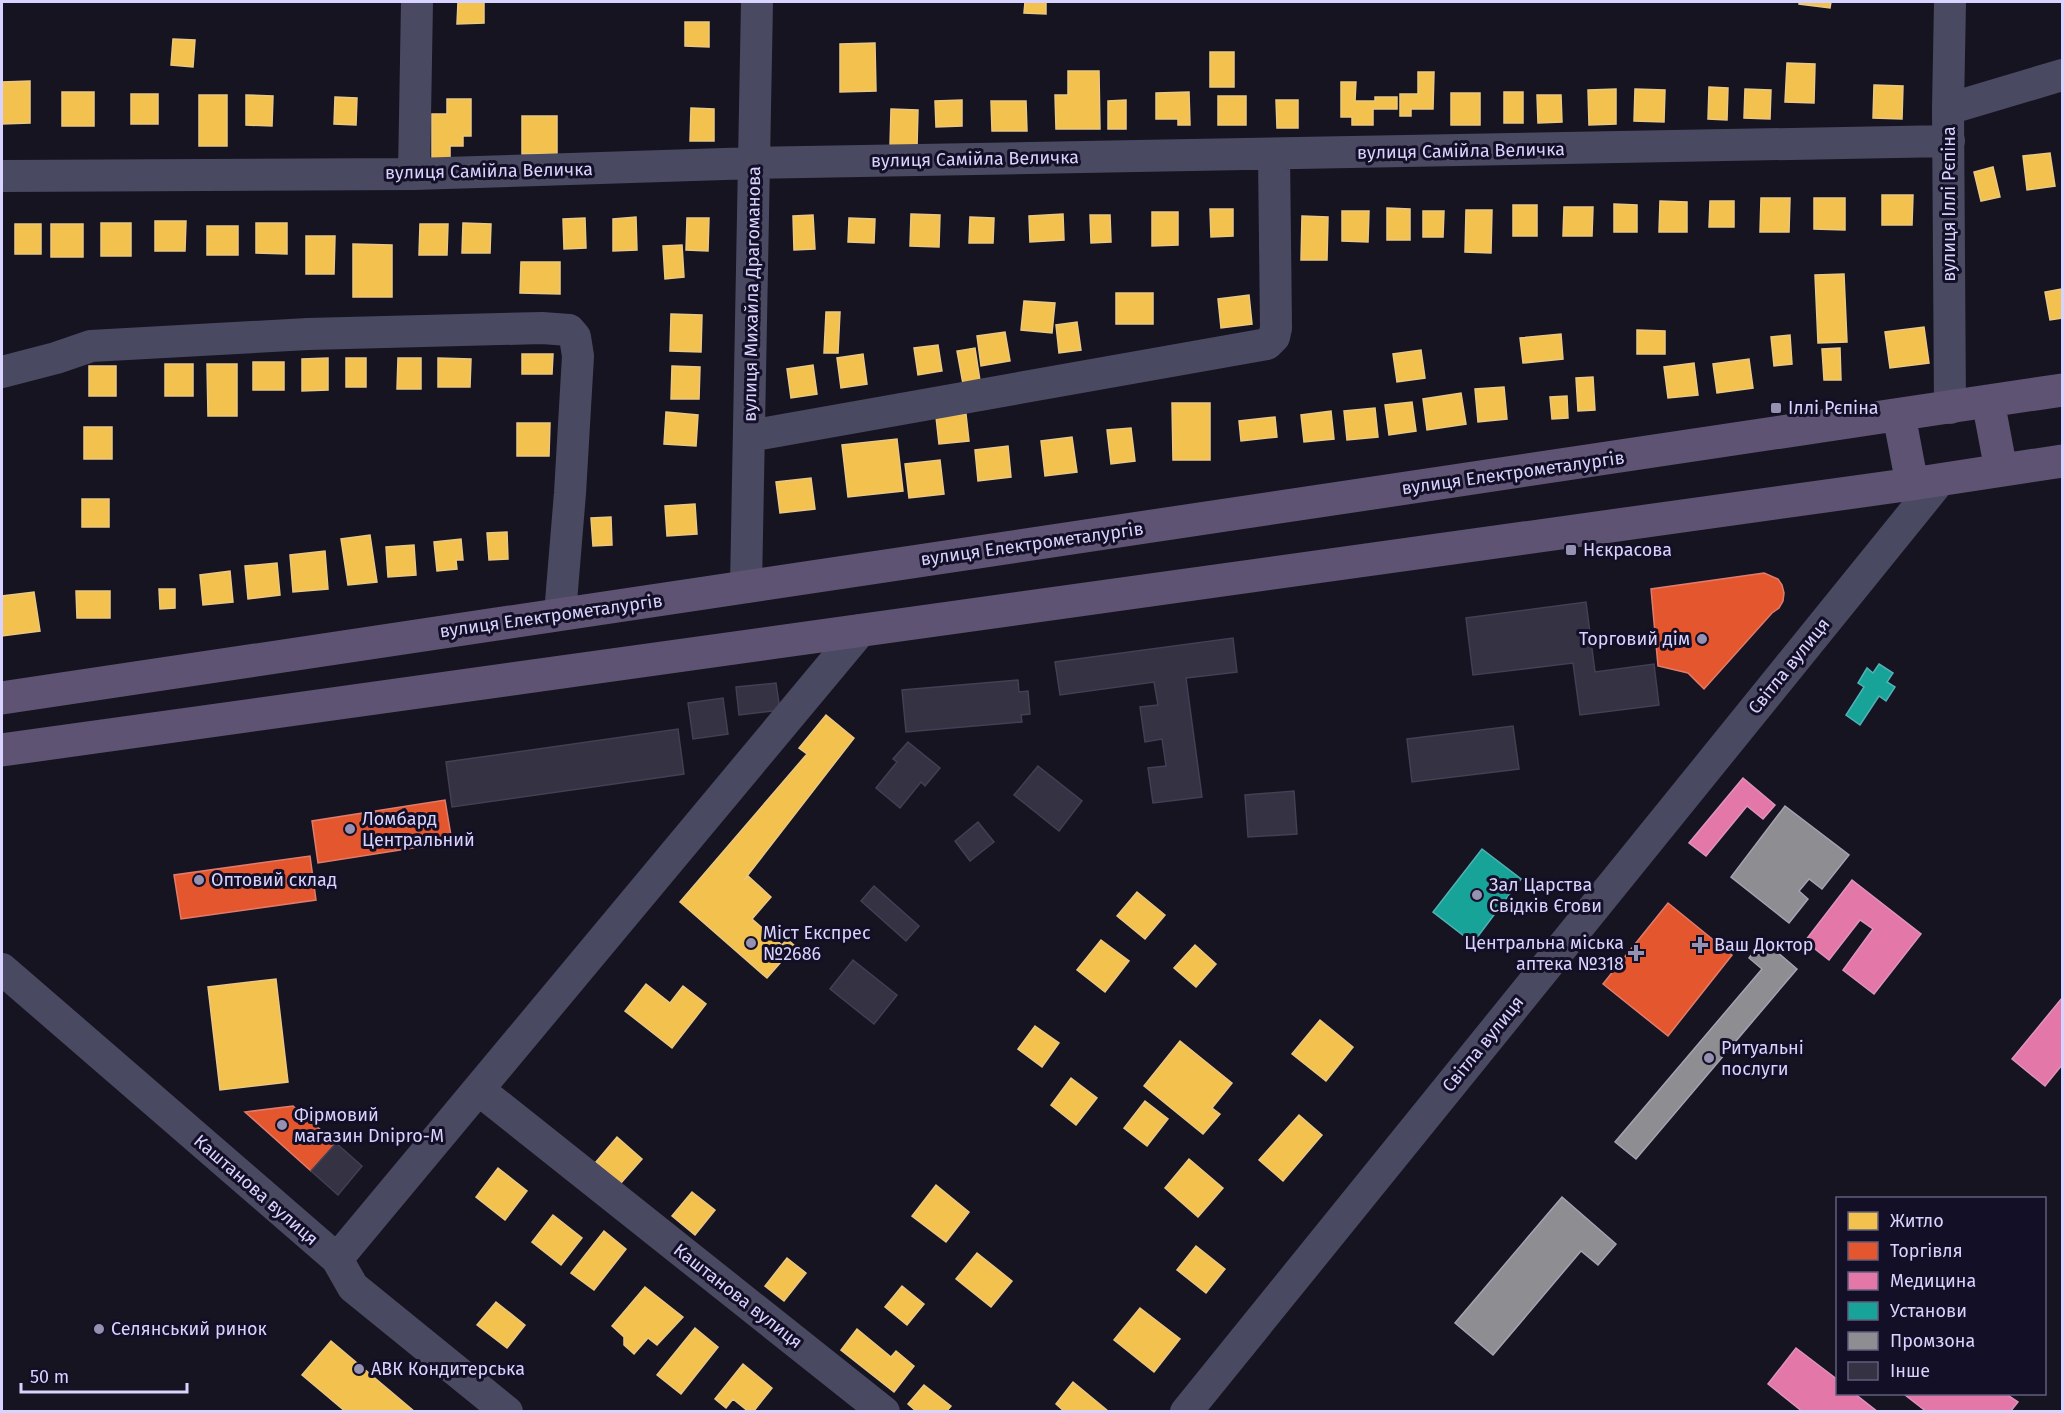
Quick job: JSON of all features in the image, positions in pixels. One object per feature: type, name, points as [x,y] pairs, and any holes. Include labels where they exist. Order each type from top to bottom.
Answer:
[{"type":"main road","name":"вулиця Електрометалургів","points":[[2,698],[2062,390]]},
{"type":"main road","points":[[1988,402],[2001,470]]},
{"type":"main road","points":[[1899,415],[1926,482]]},
{"type":"main road","points":[[2,750],[1926,482],[2062,461]]},
{"type":"street","points":[[414,174],[417,2]]},
{"type":"street","name":"вулиця Михайла Драгоманова","points":[[746,587],[758,2]]},
{"type":"street","name":"вулиця Іллі Рєпіна","points":[[1950,2],[1948,109],[1950,408]]},
{"type":"street","points":[[1948,109],[2062,75]]},
{"type":"street","name":"вулиця Самійла Величка","points":[[2,176],[414,174],[755,163],[1949,141]]},
{"type":"street","points":[[749,436],[1267,344],[1274,337],[1276,328],[1274,154]]},
{"type":"street","points":[[2,372],[92,346],[308,334],[542,328],[568,330],[574,337],[578,356],[560,614]]},
{"type":"street","name":"Світла вулиця","points":[[1186,1412],[1926,482]]},
{"type":"street","points":[[337,1259],[861,630]]},
{"type":"street","name":"Каштанова вулиця","points":[[2,969],[337,1259],[353,1287],[507,1412]]},
{"type":"street","name":"Каштанова вулиця","points":[[479,1090],[884,1412]]},
{"type":"building: Житло","points":[[458,2],[484,2],[484,23],[457,24]]},
{"type":"building: Житло","points":[[1025,2],[1046,2],[1046,14],[1024,13]]},
{"type":"building: Житло","points":[[1799,2],[1831,2],[1830,8],[1799,4]]},
{"type":"building: Житло","points":[[685,22],[709,22],[709,47],[685,46]]},
{"type":"building: Житло","points":[[173,39],[195,40],[193,67],[171,65]]},
{"type":"building: Житло","points":[[875,43],[876,91],[840,92],[840,44]]},
{"type":"building: Житло","points":[[1210,52],[1234,52],[1234,87],[1210,87]]},
{"type":"building: Житло","points":[[1787,63],[1815,64],[1814,103],[1785,102]]},
{"type":"building: Житло","points":[[1068,71],[1099,71],[1100,129],[1056,129],[1055,95],[1068,95]]},
{"type":"building: Житло","points":[[1418,72],[1434,72],[1433,109],[1411,109],[1411,116],[1400,116],[1400,94],[1418,94]]},
{"type":"building: Житло","points":[[30,81],[30,123],[2,124],[2,82]]},
{"type":"building: Житло","points":[[1341,82],[1356,82],[1355,101],[1375,101],[1375,97],[1397,97],[1397,109],[1373,109],[1373,125],[1352,125],[1352,117],[1341,117]]},
{"type":"building: Житло","points":[[1874,85],[1903,86],[1902,119],[1873,118]]},
{"type":"building: Житло","points":[[1709,87],[1728,88],[1727,120],[1708,119]]},
{"type":"building: Житло","points":[[1616,89],[1616,124],[1589,125],[1588,90]]},
{"type":"building: Житло","points":[[1635,89],[1665,90],[1664,122],[1634,121]]},
{"type":"building: Житло","points":[[1745,89],[1771,90],[1770,119],[1744,118]]},
{"type":"building: Житло","points":[[62,92],[94,92],[94,126],[62,126]]},
{"type":"building: Житло","points":[[1189,92],[1190,125],[1178,125],[1178,119],[1156,119],[1156,93]]},
{"type":"building: Житло","points":[[1504,92],[1523,92],[1523,123],[1504,123]]},
{"type":"building: Житло","points":[[1451,93],[1480,93],[1480,125],[1451,125]]},
{"type":"building: Житло","points":[[131,94],[158,94],[158,124],[131,124]]},
{"type":"building: Житло","points":[[199,95],[227,95],[227,146],[199,146]]},
{"type":"building: Житло","points":[[246,95],[273,96],[272,126],[246,125]]},
{"type":"building: Житло","points":[[1537,95],[1561,95],[1562,122],[1538,123]]},
{"type":"building: Житло","points":[[1218,96],[1246,96],[1246,125],[1218,125]]},
{"type":"building: Житло","points":[[335,97],[357,98],[356,125],[334,124]]},
{"type":"building: Житло","points":[[447,99],[471,99],[471,136],[463,136],[463,146],[450,146],[450,159],[432,159],[432,114],[447,114]]},
{"type":"building: Житло","points":[[962,100],[962,126],[936,127],[935,101]]},
{"type":"building: Житло","points":[[1126,100],[1126,129],[1108,129],[1108,101]]},
{"type":"building: Житло","points":[[1276,100],[1298,100],[1298,128],[1277,128]]},
{"type":"building: Житло","points":[[991,101],[1026,101],[1027,131],[992,131]]},
{"type":"building: Житло","points":[[691,108],[714,109],[714,141],[690,141]]},
{"type":"building: Житло","points":[[891,109],[918,110],[917,147],[890,146]]},
{"type":"building: Житло","points":[[522,116],[557,116],[557,154],[522,154]]},
{"type":"building: Житло","points":[[2050,153],[2055,186],[2027,190],[2023,156]]},
{"type":"building: Житло","points":[[1993,167],[2000,197],[1981,201],[1974,172]]},
{"type":"building: Житло","points":[[1882,195],[1913,195],[1912,225],[1882,225]]},
{"type":"building: Житло","points":[[1761,198],[1790,198],[1789,232],[1760,232]]},
{"type":"building: Житло","points":[[1814,198],[1845,198],[1845,230],[1814,229]]},
{"type":"building: Житло","points":[[1660,201],[1687,202],[1687,232],[1659,232]]},
{"type":"building: Житло","points":[[1710,201],[1734,201],[1734,227],[1709,227]]},
{"type":"building: Житло","points":[[1614,204],[1637,205],[1637,232],[1614,232]]},
{"type":"building: Житло","points":[[1513,205],[1537,205],[1537,236],[1513,236]]},
{"type":"building: Житло","points":[[1564,207],[1593,207],[1592,236],[1563,236]]},
{"type":"building: Житло","points":[[1387,208],[1410,209],[1410,240],[1387,240]]},
{"type":"building: Житло","points":[[1210,209],[1233,209],[1233,236],[1211,237]]},
{"type":"building: Житло","points":[[1466,210],[1492,210],[1491,253],[1465,252]]},
{"type":"building: Житло","points":[[1342,211],[1369,211],[1368,242],[1342,241]]},
{"type":"building: Житло","points":[[1423,211],[1444,211],[1443,237],[1423,237]]},
{"type":"building: Житло","points":[[1152,212],[1178,212],[1178,245],[1152,246]]},
{"type":"building: Житло","points":[[911,214],[940,215],[939,247],[910,246]]},
{"type":"building: Житло","points":[[1063,214],[1064,240],[1030,242],[1029,216]]},
{"type":"building: Житло","points":[[813,215],[815,249],[794,250],[793,216]]},
{"type":"building: Житло","points":[[1090,215],[1110,215],[1111,242],[1091,243]]},
{"type":"building: Житло","points":[[1302,216],[1328,217],[1327,260],[1301,260]]},
{"type":"building: Житло","points":[[636,217],[637,250],[613,251],[613,219]]},
{"type":"building: Житло","points":[[970,217],[994,218],[993,243],[969,243]]},
{"type":"building: Житло","points":[[585,218],[586,248],[564,249],[563,219]]},
{"type":"building: Житло","points":[[687,218],[709,218],[708,251],[686,250]]},
{"type":"building: Житло","points":[[849,218],[875,219],[874,243],[848,242]]},
{"type":"building: Житло","points":[[155,221],[186,221],[185,251],[155,251]]},
{"type":"building: Житло","points":[[101,223],[131,223],[131,256],[101,256]]},
{"type":"building: Житло","points":[[256,223],[287,223],[287,254],[256,253]]},
{"type":"building: Житло","points":[[463,223],[491,224],[490,253],[462,253]]},
{"type":"building: Житло","points":[[15,224],[41,224],[41,254],[15,254]]},
{"type":"building: Житло","points":[[51,224],[83,224],[83,257],[51,257]]},
{"type":"building: Житло","points":[[420,224],[448,224],[447,255],[419,255]]},
{"type":"building: Житло","points":[[207,226],[238,226],[238,255],[207,255]]},
{"type":"building: Житло","points":[[306,236],[335,236],[334,274],[306,274]]},
{"type":"building: Житло","points":[[353,244],[392,245],[392,297],[353,297]]},
{"type":"building: Житло","points":[[682,245],[684,277],[665,279],[663,246]]},
{"type":"building: Житло","points":[[521,262],[560,262],[560,294],[520,293]]},
{"type":"building: Житло","points":[[1844,274],[1847,342],[1818,343],[1815,275]]},
{"type":"building: Житло","points":[[2062,289],[2062,318],[2050,320],[2045,292]]},
{"type":"building: Житло","points":[[1116,293],[1153,293],[1153,324],[1116,324]]},
{"type":"building: Житло","points":[[1249,295],[1252,324],[1221,328],[1218,299]]},
{"type":"building: Житло","points":[[1024,301],[1055,303],[1052,333],[1021,330]]},
{"type":"building: Житло","points":[[826,312],[840,312],[838,353],[824,353]]},
{"type":"building: Житло","points":[[671,314],[702,315],[701,352],[670,351]]},
{"type":"building: Житло","points":[[1077,322],[1081,350],[1059,353],[1056,325]]},
{"type":"building: Житло","points":[[1924,327],[1929,363],[1890,368],[1885,332]]},
{"type":"building: Житло","points":[[1637,330],[1665,331],[1665,354],[1637,354]]},
{"type":"building: Житло","points":[[1005,332],[1010,361],[981,366],[977,336]]},
{"type":"building: Житло","points":[[1561,334],[1563,359],[1523,363],[1520,338]]},
{"type":"building: Житло","points":[[1790,335],[1792,364],[1774,366],[1771,337]]},
{"type":"building: Житло","points":[[938,345],[942,371],[918,375],[914,348]]},
{"type":"building: Житло","points":[[975,348],[980,381],[963,384],[957,351]]},
{"type":"building: Житло","points":[[1840,348],[1841,380],[1824,380],[1822,349]]},
{"type":"building: Житло","points":[[1421,350],[1425,378],[1397,382],[1393,354]]},
{"type":"building: Житло","points":[[522,354],[553,354],[552,374],[522,374]]},
{"type":"building: Житло","points":[[863,354],[867,384],[841,388],[837,358]]},
{"type":"building: Житло","points":[[328,358],[328,390],[302,391],[302,359]]},
{"type":"building: Житло","points":[[346,358],[366,358],[366,387],[346,387]]},
{"type":"building: Житло","points":[[398,358],[421,358],[421,389],[397,389]]},
{"type":"building: Житло","points":[[438,358],[471,359],[470,387],[438,387]]},
{"type":"building: Житло","points":[[1749,359],[1753,388],[1717,393],[1713,364]]},
{"type":"building: Житло","points":[[253,362],[284,362],[284,390],[253,390]]},
{"type":"building: Житло","points":[[1694,363],[1698,395],[1668,398],[1664,367]]},
{"type":"building: Житло","points":[[165,364],[193,364],[193,396],[165,396]]},
{"type":"building: Житло","points":[[207,364],[237,364],[237,416],[208,416]]},
{"type":"building: Житло","points":[[813,365],[817,394],[791,398],[787,369]]},
{"type":"building: Житло","points":[[89,366],[116,366],[116,396],[89,396]]},
{"type":"building: Житло","points":[[672,366],[700,367],[699,399],[671,399]]},
{"type":"building: Житло","points":[[1593,377],[1595,410],[1578,411],[1576,378]]},
{"type":"building: Житло","points":[[1504,387],[1507,419],[1478,422],[1475,389]]},
{"type":"building: Житло","points":[[1461,393],[1466,424],[1427,430],[1423,399]]},
{"type":"building: Житло","points":[[1567,396],[1568,418],[1552,419],[1550,397]]},
{"type":"building: Житло","points":[[1412,402],[1416,431],[1389,435],[1385,405]]},
{"type":"building: Житло","points":[[1172,403],[1210,403],[1210,460],[1173,460]]},
{"type":"building: Житло","points":[[1375,408],[1378,437],[1347,440],[1344,411]]},
{"type":"building: Житло","points":[[1331,411],[1334,439],[1304,442],[1301,415]]},
{"type":"building: Житло","points":[[666,412],[698,415],[696,446],[664,444]]},
{"type":"building: Житло","points":[[966,414],[969,441],[939,444],[936,417]]},
{"type":"building: Житло","points":[[1275,417],[1277,437],[1241,441],[1239,421]]},
{"type":"building: Житло","points":[[517,423],[550,423],[549,456],[517,456]]},
{"type":"building: Житло","points":[[84,427],[112,427],[112,459],[84,459]]},
{"type":"building: Житло","points":[[1131,428],[1135,461],[1111,464],[1107,430]]},
{"type":"building: Житло","points":[[1072,437],[1077,472],[1045,476],[1041,441]]},
{"type":"building: Житло","points":[[897,439],[903,491],[848,497],[842,445]]},
{"type":"building: Житло","points":[[1008,446],[1011,477],[978,481],[975,450]]},
{"type":"building: Житло","points":[[940,460],[944,494],[909,498],[905,464]]},
{"type":"building: Житло","points":[[811,478],[815,509],[780,513],[776,482]]},
{"type":"building: Житло","points":[[82,499],[109,499],[109,527],[82,527]]},
{"type":"building: Житло","points":[[695,504],[697,534],[667,536],[665,506]]},
{"type":"building: Житло","points":[[611,517],[612,545],[593,546],[591,518]]},
{"type":"building: Житло","points":[[507,532],[508,559],[489,560],[487,533]]},
{"type":"building: Житло","points":[[370,535],[377,582],[348,585],[341,539]]},
{"type":"building: Житло","points":[[461,539],[463,560],[456,560],[457,569],[437,571],[434,542]]},
{"type":"building: Житло","points":[[414,545],[416,575],[388,577],[386,547]]},
{"type":"building: Житло","points":[[325,551],[328,589],[293,592],[290,555]]},
{"type":"building: Житло","points":[[277,563],[280,595],[248,599],[245,566]]},
{"type":"building: Житло","points":[[230,571],[233,602],[203,605],[200,575]]},
{"type":"building: Житло","points":[[159,589],[175,589],[175,608],[160,609]]},
{"type":"building: Житло","points":[[76,591],[110,591],[110,618],[77,618]]},
{"type":"building: Житло","points":[[34,592],[40,631],[2,636],[2,596]]},
{"type":"building: Житло","points":[[826,715],[854,738],[744,880],[748,876],[771,897],[752,919],[782,945],[787,939],[795,946],[767,978],[680,902],[807,754],[799,748]]},
{"type":"building: Житло","points":[[1137,892],[1165,915],[1145,939],[1117,916]]},
{"type":"building: Житло","points":[[1101,940],[1129,961],[1105,992],[1077,970]]},
{"type":"building: Житло","points":[[1195,945],[1216,964],[1196,987],[1174,968]]},
{"type":"building: Житло","points":[[276,979],[288,1082],[220,1090],[208,987]]},
{"type":"building: Житло","points":[[646,984],[670,1003],[683,986],[706,1004],[672,1048],[625,1011]]},
{"type":"building: Житло","points":[[1320,1020],[1353,1047],[1326,1081],[1292,1054]]},
{"type":"building: Житло","points":[[1035,1026],[1059,1043],[1042,1067],[1018,1049]]},
{"type":"building: Житло","points":[[1180,1041],[1232,1083],[1212,1108],[1220,1114],[1203,1134],[1144,1086]]},
{"type":"building: Житло","points":[[1071,1078],[1097,1098],[1076,1125],[1051,1105]]},
{"type":"building: Житло","points":[[1145,1101],[1168,1119],[1147,1146],[1124,1128]]},
{"type":"building: Житло","points":[[1299,1115],[1322,1135],[1283,1181],[1259,1160]]},
{"type":"building: Житло","points":[[617,1137],[642,1159],[621,1183],[596,1162]]},
{"type":"building: Житло","points":[[1189,1159],[1223,1188],[1198,1217],[1165,1188]]},
{"type":"building: Житло","points":[[498,1168],[527,1191],[505,1220],[476,1197]]},
{"type":"building: Житло","points":[[936,1185],[969,1212],[946,1242],[912,1216]]},
{"type":"building: Житло","points":[[692,1192],[715,1210],[695,1235],[672,1216]]},
{"type":"building: Житло","points":[[553,1215],[582,1238],[561,1265],[532,1242]]},
{"type":"building: Житло","points":[[604,1231],[626,1249],[594,1290],[571,1273]]},
{"type":"building: Житло","points":[[1196,1246],[1225,1269],[1206,1293],[1177,1270]]},
{"type":"building: Житло","points":[[977,1253],[1012,1281],[991,1307],[956,1279]]},
{"type":"building: Житло","points":[[787,1258],[806,1273],[784,1301],[765,1286]]},
{"type":"building: Житло","points":[[902,1286],[924,1304],[907,1325],[885,1307]]},
{"type":"building: Житло","points":[[645,1287],[683,1317],[657,1345],[648,1338],[634,1354],[624,1345],[624,1337],[612,1326]]},
{"type":"building: Житло","points":[[496,1302],[525,1325],[507,1348],[477,1325]]},
{"type":"building: Житло","points":[[1140,1308],[1180,1339],[1154,1372],[1114,1340]]},
{"type":"building: Житло","points":[[695,1328],[718,1347],[681,1394],[657,1375]]},
{"type":"building: Житло","points":[[857,1329],[891,1357],[896,1351],[914,1366],[894,1392],[841,1350]]},
{"type":"building: Житло","points":[[331,1341],[415,1412],[346,1412],[302,1375]]},
{"type":"building: Житло","points":[[743,1364],[772,1388],[753,1412],[749,1412],[733,1399],[726,1408],[715,1399]]},
{"type":"building: Житло","points":[[1073,1382],[1108,1411],[1065,1412],[1056,1404]]},
{"type":"building: Житло","points":[[924,1385],[951,1406],[946,1412],[917,1412],[908,1404]]},
{"type":"building: Торгівля","name":"Торговий дім","points":[[1764,573],[1778,579],[1784,593],[1783,601],[1704,689],[1688,673],[1658,666],[1651,589]]},
{"type":"building: Торгівля","points":[[445,800],[452,842],[318,863],[312,821]]},
{"type":"building: Торгівля","points":[[310,856],[316,900],[181,919],[174,875]]},
{"type":"building: Торгівля","points":[[1668,903],[1732,955],[1668,1036],[1603,984]]},
{"type":"building: Торгівля","points":[[293,1106],[336,1143],[311,1171],[245,1112]]},
{"type":"building: Медицина","points":[[1743,778],[1775,805],[1763,819],[1747,806],[1706,856],[1689,843]]},
{"type":"building: Медицина","points":[[1852,880],[1921,934],[1874,994],[1843,970],[1873,929],[1860,920],[1829,960],[1805,941]]},
{"type":"building: Медицина","points":[[2062,998],[2062,1065],[2045,1086],[2012,1059]]},
{"type":"building: Медицина","points":[[1796,1348],[1836,1378],[1836,1395],[1856,1395],[1878,1412],[1803,1412],[1768,1384]]},
{"type":"building: Медицина","points":[[1905,1395],[2008,1395],[2018,1402],[2010,1412],[1927,1412]]},
{"type":"building: Установи","points":[[1879,664],[1893,673],[1887,682],[1895,687],[1886,701],[1879,696],[1860,725],[1846,715],[1864,687],[1858,683],[1867,668],[1873,673]]},
{"type":"building: Установи","name":"Зал Царства Свідків Єгови","points":[[1482,849],[1521,879],[1473,943],[1433,912]]},
{"type":"building: Промзона","points":[[1785,806],[1849,855],[1822,889],[1809,879],[1799,891],[1808,899],[1789,923],[1731,877]]},
{"type":"building: Промзона","points":[[1763,940],[1797,969],[1636,1159],[1615,1142],[1762,969],[1749,958]]},
{"type":"building: Промзона","points":[[1562,1197],[1616,1244],[1598,1265],[1581,1251],[1493,1355],[1455,1323]]},
{"type":"building: Інше","points":[[1586,602],[1595,672],[1654,664],[1659,705],[1580,715],[1573,663],[1473,675],[1466,618]]},
{"type":"building: Інше","points":[[1233,638],[1237,672],[1186,678],[1202,797],[1153,803],[1148,768],[1166,766],[1162,739],[1145,742],[1140,707],[1158,705],[1154,682],[1060,695],[1055,662]]},
{"type":"building: Інше","points":[[1018,680],[1019,692],[1028,691],[1030,714],[1021,715],[1022,722],[906,732],[902,690]]},
{"type":"building: Інше","points":[[776,683],[780,710],[739,715],[736,687]]},
{"type":"building: Інше","points":[[723,698],[728,734],[693,739],[688,703]]},
{"type":"building: Інше","points":[[1513,726],[1519,769],[1412,782],[1407,739]]},
{"type":"building: Інше","points":[[678,729],[684,774],[452,807],[446,762]]},
{"type":"building: Інше","points":[[908,742],[940,768],[925,786],[921,782],[900,808],[876,788],[897,762],[893,759]]},
{"type":"building: Інше","points":[[1038,766],[1082,801],[1059,831],[1014,795]]},
{"type":"building: Інше","points":[[1294,791],[1297,834],[1248,837],[1245,795]]},
{"type":"building: Інше","points":[[978,822],[994,842],[970,861],[955,841]]},
{"type":"building: Інше","points":[[874,886],[919,926],[906,941],[861,901]]},
{"type":"building: Інше","points":[[853,960],[897,995],[874,1024],[830,989]]},
{"type":"building: Інше","points":[[336,1143],[362,1166],[338,1195],[311,1171]]},
{"type":"place","name":"Іллі Рєпіна","points":[[1776,408]]},
{"type":"place","name":"Нєкрасова","points":[[1571,550]]},
{"type":"place","name":"Торговий дім","points":[[1702,639]]},
{"type":"place","name":"Ломбард Центральний","points":[[350,829]]},
{"type":"place","name":"Оптовий склад","points":[[199,880]]},
{"type":"place","name":"Зал Царства Свідків Єгови","points":[[1477,895]]},
{"type":"place","name":"Міст Експрес №2686","points":[[751,943]]},
{"type":"place","name":"Ваш Доктор","points":[[1700,945]]},
{"type":"place","name":"Центральна міська аптека №318","points":[[1636,953]]},
{"type":"place","name":"Ритуальні послуги","points":[[1709,1058]]},
{"type":"place","name":"Фірмовий магазин Dnipro-M","points":[[282,1125]]},
{"type":"place","name":"Селянський ринок","points":[[99,1329]]},
{"type":"place","name":"АВК Кондитерська","points":[[359,1369]]}]
